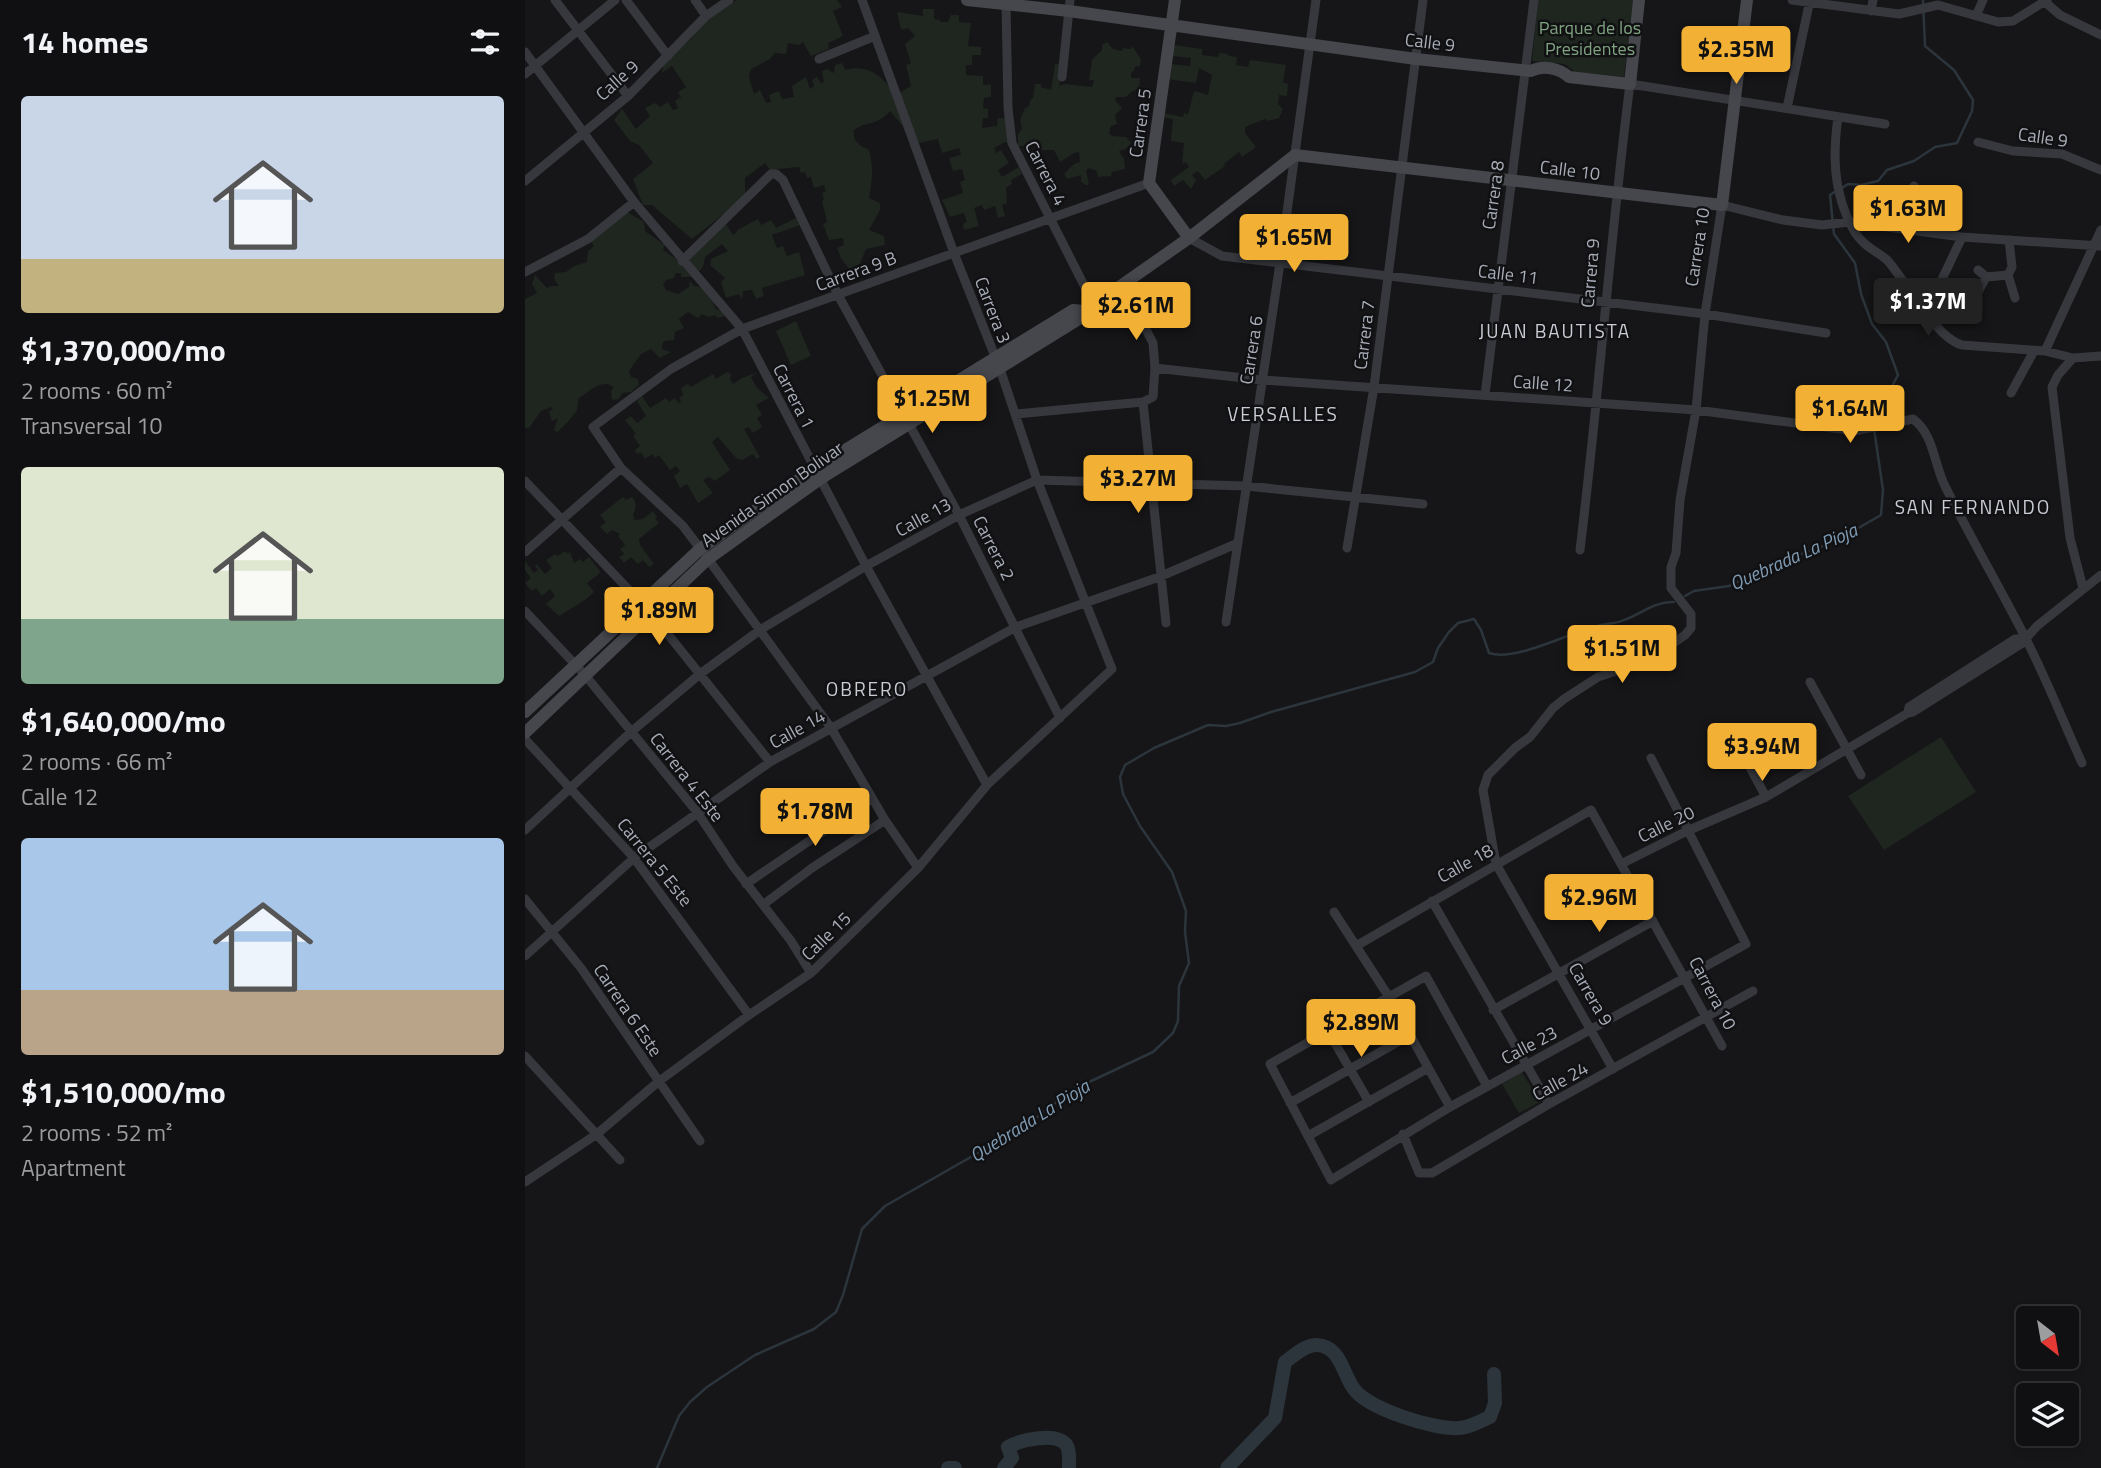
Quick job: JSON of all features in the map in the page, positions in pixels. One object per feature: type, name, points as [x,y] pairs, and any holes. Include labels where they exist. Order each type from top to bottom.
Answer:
[{"type":"main road","name":"Calle 9","points":[[967,0],[1069,5],[1171,26],[1416,59],[1531,71],[1538,68],[1561,70],[1569,76],[1630,84]]},
{"type":"main road","name":"Carrera 5","points":[[1175,0],[1150,183],[1189,238]]},
{"type":"main road","name":"Carrera 9","points":[[1630,84],[1639,0]]},
{"type":"main road","name":"Carrera 10","points":[[1722,205],[1747,0]]},
{"type":"main road","name":"Calle 10","points":[[1295,155],[1722,205]]},
{"type":"main road","points":[[1089,308],[1189,238],[1295,155]]},
{"type":"main road","name":"Avenida Simon Bolivar","points":[[525,733],[585,675],[647,608],[704,554],[817,474],[998,364],[1073,310],[1089,308]]},
{"type":"main road","name":"Avenida Simon Bolivar","points":[[525,712],[573,665],[647,608]]},
{"type":"street","points":[[555,0],[628,96]]},
{"type":"street","points":[[525,74],[615,0]]},
{"type":"street","points":[[625,0],[667,56]]},
{"type":"street","points":[[695,0],[706,16]]},
{"type":"street","name":"Calle 9","points":[[525,181],[628,96],[706,16],[729,0]]},
{"type":"street","name":"Carrera 3","points":[[862,0],[954,253],[998,364],[1037,480],[1112,669]]},
{"type":"street","name":"Carrera 6","points":[[1227,622],[1316,0]]},
{"type":"street","name":"Carrera 7","points":[[1347,548],[1374,387],[1423,0]]},
{"type":"street","name":"Carrera 8","points":[[1485,395],[1534,0]]},
{"type":"street","points":[[1792,0],[1899,14],[1938,5],[1998,22],[2013,21],[2046,1],[2060,15],[2101,35]]},
{"type":"street","points":[[1871,11],[1873,0]]},
{"type":"street","points":[[1976,16],[1983,0]]},
{"type":"street","points":[[1787,107],[1810,1]]},
{"type":"street","name":"Carrera 4","points":[[1006,4],[1008,108],[1013,143],[1052,218],[1089,308]]},
{"type":"street","points":[[1062,77],[1069,5]]},
{"type":"street","points":[[819,59],[875,36]]},
{"type":"street","name":"Carrera 1","points":[[525,52],[633,202],[742,329],[866,566],[988,785]]},
{"type":"street","name":"Calle 9","points":[[1630,84],[1885,124]]},
{"type":"street","name":"Carrera 9","points":[[1580,550],[1598,402],[1604,302],[1630,84]]},
{"type":"street","points":[[1838,117],[1834,147],[1836,173],[1842,202],[1850,222],[1861,241],[1887,260],[1927,314],[1953,342],[1962,345],[2045,351],[2073,358],[2101,356]]},
{"type":"street","name":"Calle 9","points":[[1978,142],[2013,151],[2062,154],[2101,170]]},
{"type":"street","name":"Carrera 2","points":[[682,261],[771,174],[776,174],[783,180],[838,295],[959,514],[1060,718]]},
{"type":"street","name":"Carrera 9 B","points":[[621,468],[593,427],[671,369],[742,329],[1150,183]]},
{"type":"street","points":[[1909,230],[1914,186]]},
{"type":"street","points":[[526,270],[588,239],[633,202]]},
{"type":"street","name":"Calle 10","points":[[1722,205],[1783,220],[1822,225],[1850,222],[1962,237],[2098,245]]},
{"type":"street","name":"Carrera 10","points":[[1496,864],[1483,790],[1488,775],[1530,737],[1564,698],[1598,677],[1649,660],[1691,628],[1691,614],[1671,588],[1671,567],[1676,553],[1680,500],[1696,410],[1705,314],[1722,205]]},
{"type":"street","points":[[2045,351],[2098,245],[2101,230]]},
{"type":"street","points":[[1927,314],[1962,237]]},
{"type":"street","name":"Calle 11","points":[[1189,238],[1222,256],[1705,314],[1826,333]]},
{"type":"street","points":[[2008,240],[2012,267],[2008,275],[2015,298]]},
{"type":"street","points":[[1927,314],[1965,316],[1982,273],[2008,275]]},
{"type":"street","points":[[1016,414],[1143,402],[1153,397],[1153,343],[1123,286]]},
{"type":"street","points":[[2011,393],[2034,351]]},
{"type":"street","points":[[2073,358],[2058,375],[2052,387],[2070,538],[2083,588]]},
{"type":"street","name":"Calle 12","points":[[1155,368],[1262,380],[1696,410],[1832,428],[1868,430],[1895,421],[1913,419],[1923,429],[1942,480],[2025,638]]},
{"type":"street","points":[[1143,402],[1165,623]]},
{"type":"street","points":[[525,552],[621,468],[683,526],[704,554],[831,728],[885,820],[918,868]]},
{"type":"street","name":"Calle 13","points":[[525,830],[631,732],[700,674],[760,630],[959,514],[1037,480],[1246,486],[1423,504]]},
{"type":"street","points":[[525,481],[647,608],[770,762]]},
{"type":"street","name":"Calle 14","points":[[525,956],[634,858],[770,762],[1016,626],[1159,577],[1238,542]]},
{"type":"street","name":"Calle 20","points":[[1622,864],[1686,831],[1766,797],[1913,712],[2021,644],[2101,575]]},
{"type":"street","name":"Carrera 4 Este","points":[[525,611],[585,675],[697,812],[746,884],[791,941],[811,974]]},
{"type":"street","points":[[2025,638],[2081,763]]},
{"type":"street","name":"Calle 15","points":[[525,1182],[597,1134],[658,1082],[749,1015],[811,974],[918,868],[988,785],[1112,669]]},
{"type":"street","points":[[1810,682],[1861,775]]},
{"type":"street","points":[[1734,738],[1766,797]]},
{"type":"street","name":"Carrera 5 Este","points":[[525,739],[634,858],[749,1015]]},
{"type":"street","points":[[1651,758],[1686,831]]},
{"type":"street","points":[[746,884],[872,798]]},
{"type":"street","name":"Carrera 10","points":[[1591,810],[1722,1046]]},
{"type":"street","name":"Calle 18","points":[[1356,946],[1591,810]]},
{"type":"street","points":[[764,904],[812,868],[885,820]]},
{"type":"street","name":"Calle 23","points":[[1308,1136],[1331,1180],[1403,1134],[1525,1064],[1746,944],[1686,831]]},
{"type":"street","name":"Carrera 9","points":[[1496,864],[1613,1069]]},
{"type":"street","name":"Carrera 6 Este","points":[[525,899],[581,968],[700,1141]]},
{"type":"street","points":[[1432,901],[1549,1104]]},
{"type":"street","points":[[1334,912],[1389,997],[1450,1107]]},
{"type":"street","points":[[1493,1010],[1653,921]]},
{"type":"street","points":[[1428,1068],[1308,1136],[1270,1064],[1426,976],[1487,1086]]},
{"type":"street","name":"Calle 24","points":[[1403,1134],[1419,1173],[1432,1173],[1549,1104],[1753,991]]},
{"type":"street","points":[[1328,1031],[1369,1102]]},
{"type":"street","points":[[1290,1103],[1410,1035]]},
{"type":"street","points":[[525,1056],[619,1160]]},
{"type":"green space","points":[[736,0],[837,0],[842,7],[833,11],[843,36],[828,43],[829,49],[811,56],[803,42],[799,45],[788,43],[786,54],[775,53],[770,59],[751,69],[749,77],[754,94],[760,90],[766,103],[771,102],[769,95],[779,91],[782,99],[794,97],[792,86],[806,77],[810,89],[814,86],[812,80],[817,77],[821,83],[824,82],[822,71],[827,69],[834,73],[835,65],[842,63],[845,70],[857,68],[877,75],[886,82],[898,102],[902,125],[890,111],[880,120],[854,130],[855,140],[869,150],[871,156],[869,198],[880,203],[880,210],[869,230],[884,236],[885,245],[866,249],[859,266],[849,269],[841,258],[837,248],[844,245],[843,238],[829,240],[823,224],[827,222],[822,201],[822,193],[826,191],[824,185],[814,188],[811,177],[807,178],[805,172],[801,173],[799,167],[777,169],[772,173],[765,163],[745,178],[745,197],[692,239],[652,205],[643,205],[633,179],[653,163],[639,145],[630,141],[614,120],[622,109],[636,129],[650,116],[645,108],[655,103],[660,107],[668,102],[673,110],[678,108],[675,101],[681,97],[678,92],[686,87],[672,66],[662,73],[664,62],[692,38],[700,26]]},
{"type":"green space","name":"Parque de los Presidentes","points":[[1538,0],[1633,0],[1624,77],[1575,72],[1565,64],[1532,61]]},
{"type":"green space","points":[[923,9],[934,9],[934,19],[940,22],[948,22],[951,15],[959,15],[959,22],[971,23],[968,46],[981,47],[981,55],[972,55],[972,65],[966,65],[966,75],[983,76],[983,85],[991,85],[991,97],[984,98],[983,108],[988,109],[988,118],[983,118],[982,128],[997,126],[998,118],[1006,118],[1009,143],[1005,142],[994,148],[996,153],[1001,150],[1009,163],[998,170],[1002,177],[1019,167],[1022,174],[1011,180],[1012,184],[1006,188],[1007,203],[1002,205],[1005,216],[998,218],[995,206],[984,210],[982,205],[974,208],[979,226],[964,230],[963,224],[967,222],[964,213],[950,217],[942,200],[963,193],[960,182],[965,180],[962,169],[953,171],[949,158],[961,155],[959,148],[942,153],[938,139],[918,143],[899,93],[911,86],[906,65],[911,63],[905,44],[915,36],[908,28],[901,30],[897,12],[923,16]]},
{"type":"green space","points":[[1107,42],[1113,49],[1122,51],[1123,48],[1131,49],[1132,46],[1141,59],[1140,66],[1131,72],[1131,78],[1140,78],[1139,89],[1126,97],[1116,97],[1115,100],[1122,108],[1115,115],[1117,124],[1111,126],[1109,133],[1112,136],[1126,137],[1131,143],[1126,149],[1119,151],[1124,159],[1125,169],[1112,172],[1111,176],[1098,177],[1097,171],[1088,168],[1086,171],[1089,185],[1086,185],[1081,182],[1081,175],[1067,179],[1064,174],[1080,162],[1079,152],[1060,162],[1054,150],[1041,150],[1036,141],[1026,146],[1018,146],[1018,134],[1022,129],[1020,120],[1033,98],[1035,84],[1041,84],[1041,87],[1051,90],[1055,64],[1063,64],[1059,86],[1065,84],[1092,87],[1094,80],[1089,80],[1092,60]]},
{"type":"green space","points":[[1174,45],[1202,49],[1202,55],[1218,57],[1219,53],[1228,54],[1237,57],[1236,65],[1248,67],[1250,60],[1286,65],[1283,82],[1288,84],[1287,96],[1279,95],[1278,104],[1283,109],[1279,118],[1268,121],[1265,119],[1245,127],[1245,133],[1256,147],[1242,157],[1239,152],[1205,180],[1198,171],[1192,175],[1196,180],[1191,189],[1183,180],[1174,186],[1171,180],[1189,167],[1186,162],[1182,164],[1184,143],[1171,141],[1173,119],[1162,117],[1163,113],[1183,117],[1184,113],[1188,114],[1194,91],[1208,95],[1212,75],[1199,68],[1196,83],[1167,79],[1170,64],[1190,66],[1191,58],[1171,56]]},
{"type":"green space","points":[[627,212],[644,222],[645,231],[665,245],[663,250],[678,260],[692,277],[681,277],[681,273],[676,273],[674,278],[666,280],[663,285],[666,290],[678,294],[689,287],[690,281],[705,291],[716,309],[722,311],[725,316],[718,318],[715,315],[708,317],[702,314],[698,318],[688,312],[679,319],[684,328],[675,332],[674,340],[664,341],[662,345],[662,349],[671,352],[660,358],[651,349],[641,354],[629,371],[631,377],[638,379],[639,385],[631,392],[622,393],[619,399],[612,400],[611,391],[614,387],[601,385],[579,398],[576,412],[557,432],[554,430],[558,418],[552,421],[549,412],[553,409],[551,407],[541,411],[529,428],[525,428],[525,299],[537,293],[532,284],[535,275],[547,288],[559,286],[554,279],[555,273],[566,272],[587,262],[588,251],[594,246],[591,241]]},
{"type":"green space","points":[[796,218],[800,225],[772,235],[777,248],[783,246],[787,256],[799,252],[805,275],[762,288],[764,296],[756,299],[752,290],[743,291],[742,299],[739,294],[726,298],[721,282],[725,278],[710,265],[711,259],[728,251],[722,244],[705,257],[703,267],[697,273],[686,262],[725,222],[733,235],[758,219],[761,225],[771,220],[776,228]]},
{"type":"green space","points":[[796,321],[811,356],[791,365],[776,331]]},
{"type":"green space","points":[[727,372],[731,374],[733,384],[758,372],[751,377],[757,388],[769,398],[756,405],[762,415],[757,418],[762,427],[753,433],[749,427],[744,429],[760,457],[756,459],[753,454],[742,460],[736,458],[718,437],[712,442],[730,470],[715,481],[709,477],[703,480],[713,493],[698,503],[687,484],[680,488],[674,476],[680,471],[676,466],[670,470],[659,455],[655,458],[652,454],[645,459],[641,452],[637,454],[635,450],[640,446],[633,436],[636,434],[625,420],[631,416],[637,423],[646,416],[637,401],[642,396],[650,408],[666,398],[669,402],[675,398],[678,403],[683,395],[681,388],[688,384],[691,387],[713,374],[716,379]]},
{"type":"green space","points":[[623,497],[626,500],[632,497],[634,499],[635,520],[643,519],[653,511],[657,517],[655,519],[659,523],[639,539],[640,545],[654,564],[649,567],[643,560],[638,564],[631,557],[624,563],[619,557],[624,554],[620,549],[625,545],[618,536],[620,534],[612,530],[607,534],[600,527],[606,522],[600,515]]},
{"type":"green space","points":[[565,551],[567,554],[570,552],[574,563],[580,559],[583,562],[589,557],[600,571],[587,583],[594,592],[559,616],[546,604],[555,596],[550,589],[542,596],[536,588],[532,591],[525,583],[531,578],[525,570],[525,561],[534,573],[538,570],[535,566],[537,564],[545,574],[552,568],[546,560]]},
{"type":"green space","points":[[1941,737],[1976,792],[1884,850],[1848,796]]},
{"type":"green space","points":[[1522,1072],[1540,1102],[1519,1113],[1502,1084]]},
{"type":"waterway","name":"Quebrada La Pioja","points":[[1842,188],[1848,184],[1861,185],[1878,181],[1887,170],[1914,161],[1935,147],[1957,143],[1972,111],[1973,100],[1954,70],[1925,46],[1923,0]]},
{"type":"waterway","name":"Quebrada La Pioja","points":[[1685,596],[1694,591],[1729,586],[1782,561],[1834,542],[1881,515],[1883,490],[1873,422],[1898,375],[1886,342],[1872,324],[1861,294],[1855,263],[1834,234],[1830,195],[1836,191]]},
{"type":"waterway","name":"Quebrada La Pioja","points":[[657,1468],[679,1416],[707,1387],[755,1355],[814,1329],[836,1312],[862,1229],[885,1206],[1027,1125],[1072,1090],[1153,1052],[1173,1033],[1178,1021],[1179,986],[1189,963],[1185,932],[1186,911],[1172,872],[1140,826],[1123,794],[1120,777],[1125,765],[1154,748],[1208,725],[1226,726],[1240,723],[1415,672],[1433,662],[1438,648],[1458,623],[1474,619],[1489,653],[1500,655],[1528,650],[1586,629],[1621,621],[1648,608],[1674,602]]},
{"type":"waterway","points":[[1227,1468],[1275,1418],[1285,1362],[1313,1345],[1323,1346],[1334,1353],[1354,1389],[1373,1404],[1434,1426],[1467,1427],[1490,1417],[1495,1403],[1494,1374]]},
{"type":"waterway","points":[[1004,1468],[1012,1458],[1008,1447],[1048,1438],[1062,1441],[1067,1446],[1069,1468]]},
{"type":"waterway","points":[[948,1468],[955,1468]]},
{"type":"district","name":"JUAN BAUTISTA","points":[[1555,330]]},
{"type":"district","name":"VERSALLES","points":[[1283,413]]},
{"type":"district","name":"SAN FERNANDO","points":[[1973,506]]},
{"type":"district","name":"OBRERO","points":[[867,688]]}]
